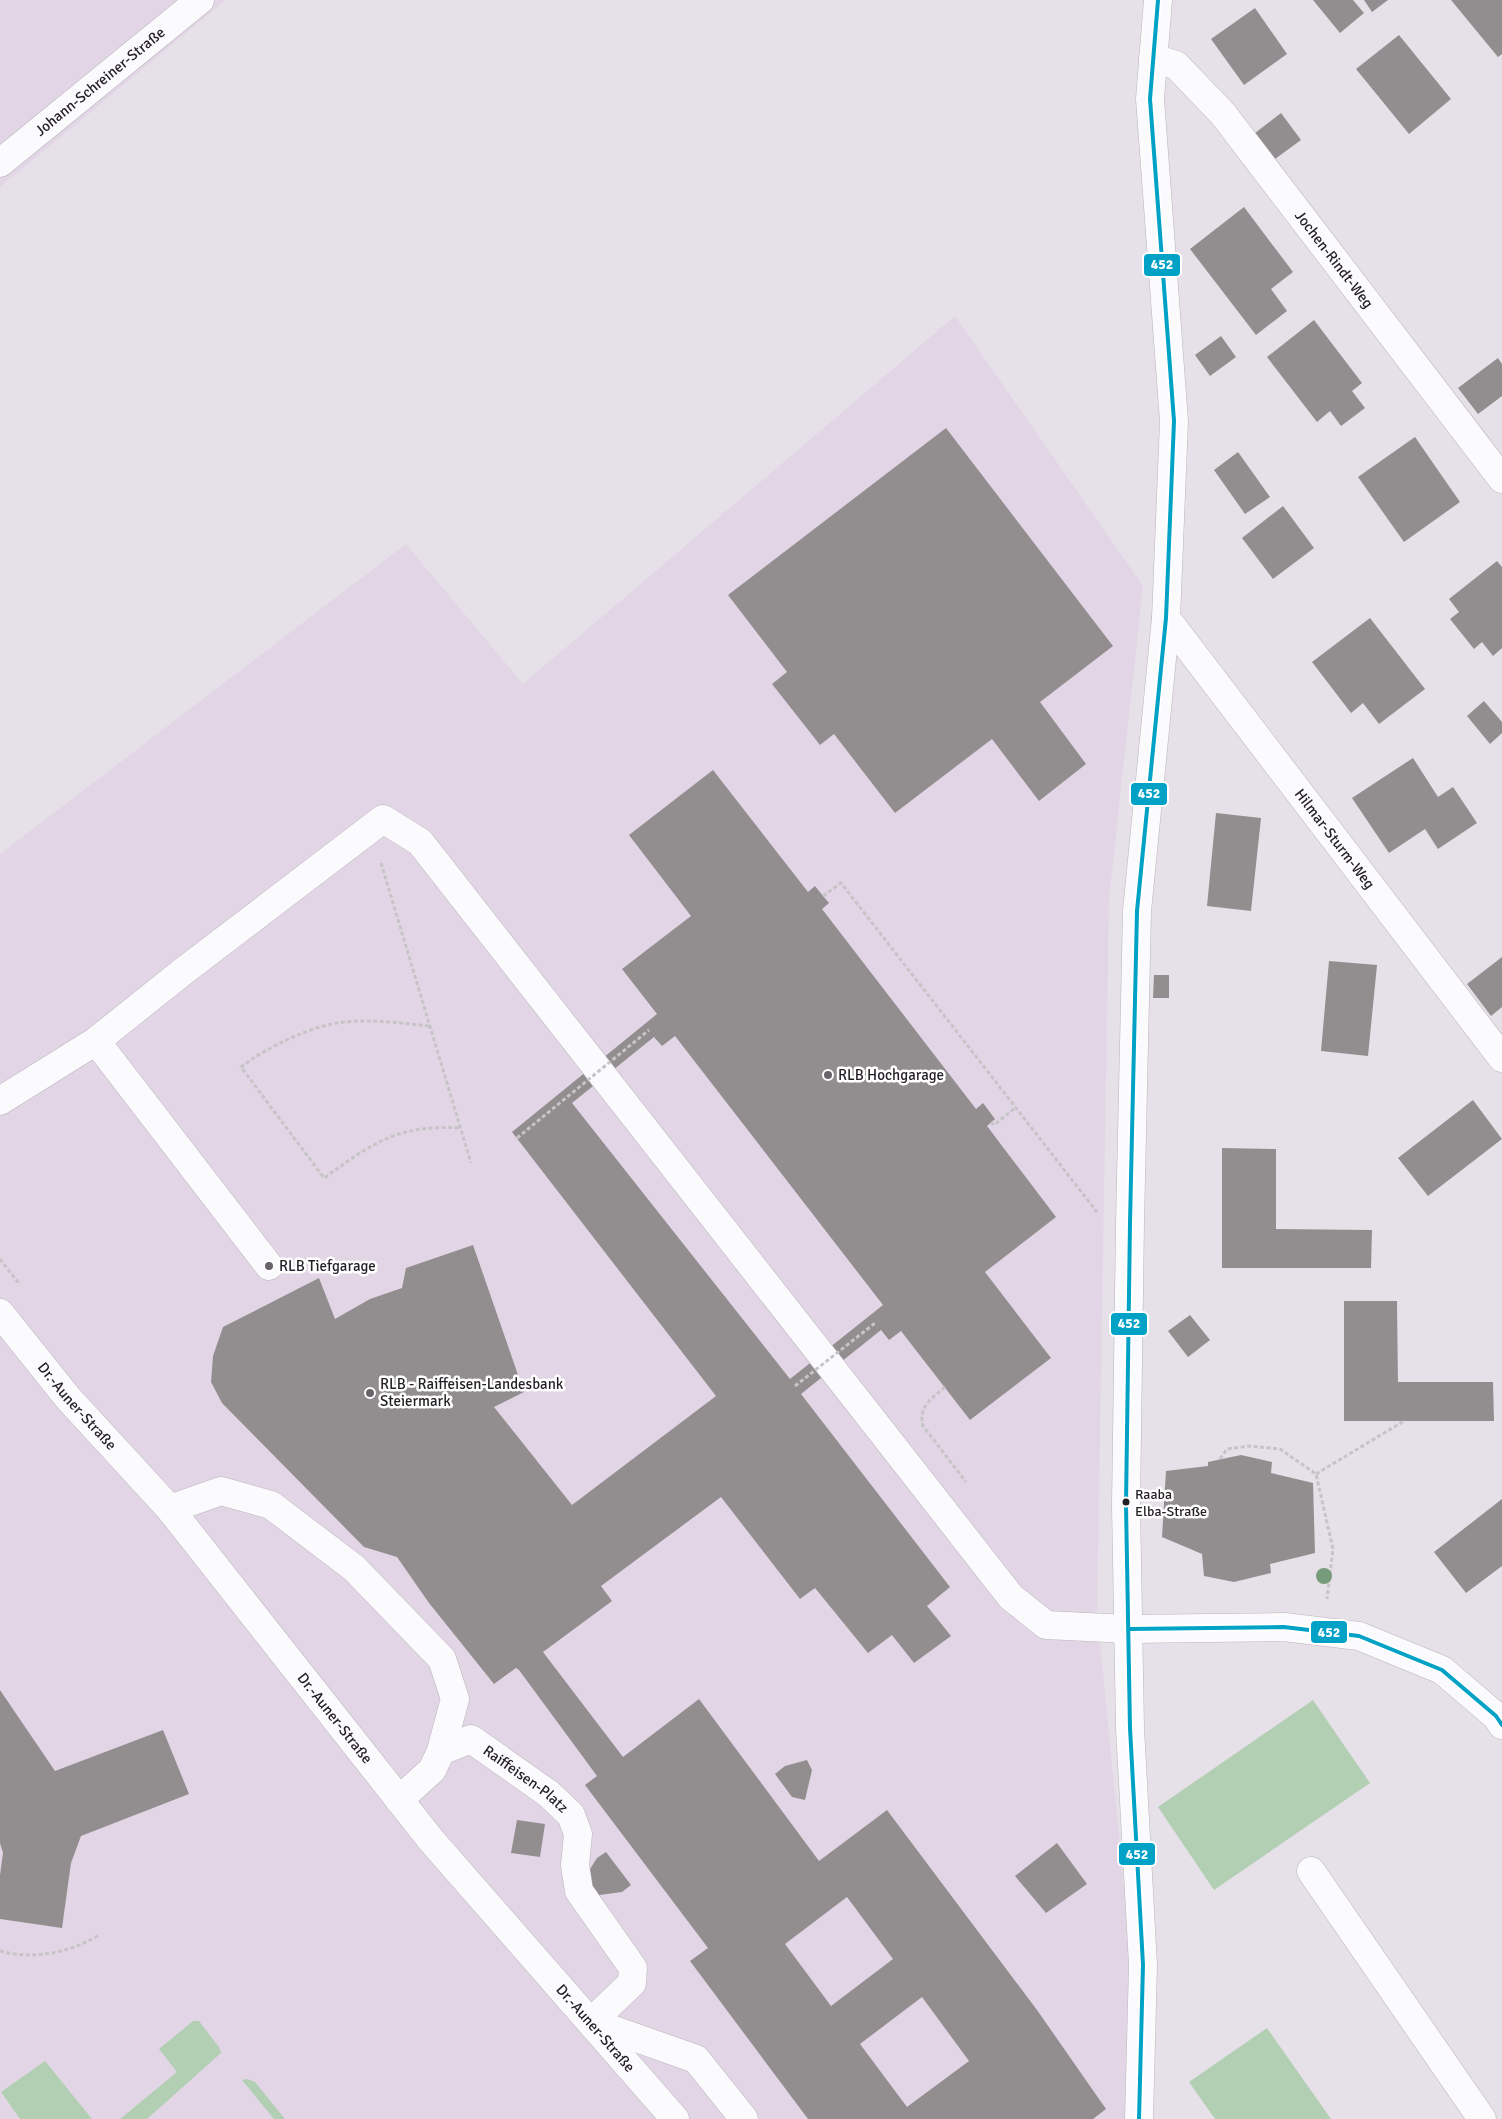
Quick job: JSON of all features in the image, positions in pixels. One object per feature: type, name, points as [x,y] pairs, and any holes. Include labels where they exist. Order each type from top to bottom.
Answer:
[{"type":"street","name":"Johann-Schreiner-Straße","points":[[0,163],[200,0]]},
{"type":"street","points":[[1139,2119],[1143,1966],[1130,1728],[1126,1505],[1137,911],[1166,618],[1174,421],[1150,99],[1158,0]]},
{"type":"street","name":"Jochen-Rindt-Weg","points":[[1153,58],[1176,65],[1223,114],[1502,479]]},
{"type":"street","name":"Hilmar-Sturm-Weg","points":[[1166,618],[1502,1058]]},
{"type":"street","points":[[0,1101],[96,1041],[383,819],[420,842],[1011,1597],[1046,1625],[1128,1629],[1284,1627],[1359,1636],[1442,1670],[1496,1716],[1502,1725]]},
{"type":"street","points":[[96,1041],[269,1266]]},
{"type":"street","name":"Dr.-Auner-Straße","points":[[0,1313],[68,1398],[170,1509],[399,1800],[675,2119]]},
{"type":"street","points":[[170,1509],[221,1491],[271,1505],[354,1568],[442,1660],[455,1699],[441,1751],[432,1770],[399,1800]]},
{"type":"street","name":"Raiffeisen-Platz","points":[[441,1751],[471,1739],[549,1794],[571,1815],[578,1834],[575,1865],[579,1891],[633,1968],[632,1982],[591,2022]]},
{"type":"street","points":[[1311,1871],[1482,2119]]},
{"type":"street","points":[[591,2022],[696,2059],[744,2119]]},
{"type":"path","points":[[371,828],[471,1163]]},
{"type":"path","points":[[823,896],[841,883],[1130,1253]]},
{"type":"path","points":[[429,1026],[389,1021],[344,1022],[294,1036],[260,1052],[241,1067],[324,1178],[367,1148],[392,1135],[435,1127],[461,1128]]},
{"type":"path","points":[[517,1138],[649,1030]]},
{"type":"path","points":[[992,1122],[994,1125],[1015,1108]]},
{"type":"path","points":[[795,1386],[876,1323]]},
{"type":"path","points":[[944,1387],[925,1404],[920,1416],[923,1426],[970,1488]]},
{"type":"path","points":[[1316,1474],[1404,1421]]},
{"type":"path","points":[[1220,1459],[1227,1449],[1249,1446],[1280,1449],[1316,1474],[1333,1549],[1327,1604]]},
{"type":"path","points":[[0,1951],[40,1956],[82,1945],[98,1935]]},
{"type":"shaded area","points":[[0,0],[226,0],[0,187]]},
{"type":"shaded area","points":[[955,316],[1143,586],[1109,899],[1097,1611],[1133,1978],[1126,2119],[0,2119],[0,854],[406,544],[523,684]]},
{"type":"green space","points":[[1313,1700],[1370,1783],[1214,1890],[1158,1807]]},
{"type":"green space","points":[[193,2021],[199,2021],[219,2047],[221,2053],[147,2119],[120,2119],[177,2072],[159,2049]]},
{"type":"green space","points":[[1267,2028],[1331,2119],[1215,2119],[1189,2082]]},
{"type":"green space","points":[[45,2061],[92,2119],[20,2119],[1,2092]]},
{"type":"green space","points":[[247,2079],[255,2082],[285,2119],[274,2119],[242,2080]]},
{"type":"building","points":[[1313,0],[1353,0],[1364,13],[1340,33]]},
{"type":"building","points":[[1364,0],[1388,0],[1372,12]]},
{"type":"building","points":[[1451,0],[1502,0],[1502,54],[1498,57]]},
{"type":"building","points":[[1255,8],[1287,54],[1244,85],[1211,39]]},
{"type":"building","points":[[1399,35],[1451,99],[1409,134],[1356,69]]},
{"type":"building","points":[[1281,113],[1301,140],[1275,159],[1255,133]]},
{"type":"building","points":[[1244,207],[1293,272],[1271,289],[1287,311],[1256,335],[1190,249]]},
{"type":"building","points":[[1314,320],[1362,383],[1352,391],[1365,408],[1341,426],[1330,411],[1317,422],[1267,357]]},
{"type":"building","points":[[1221,336],[1236,357],[1210,376],[1195,355]]},
{"type":"building","points":[[1498,358],[1502,364],[1502,396],[1478,414],[1458,388]]},
{"type":"building","points":[[946,428],[1113,646],[1040,702],[1086,764],[1039,801],[992,739],[895,813],[834,734],[820,745],[772,684],[787,672],[728,595]]},
{"type":"building","points":[[1415,437],[1460,502],[1404,542],[1358,477]]},
{"type":"building","points":[[1238,452],[1270,497],[1245,514],[1214,470]]},
{"type":"building","points":[[1283,506],[1314,548],[1273,579],[1242,538]]},
{"type":"building","points":[[1497,561],[1502,567],[1502,648],[1493,656],[1482,642],[1474,649],[1450,619],[1459,612],[1449,599]]},
{"type":"building","points":[[1370,618],[1425,689],[1379,724],[1363,703],[1351,713],[1312,662]]},
{"type":"building","points":[[1484,701],[1502,722],[1502,733],[1490,744],[1467,716]]},
{"type":"building","points":[[1413,758],[1438,797],[1453,787],[1477,823],[1438,849],[1425,829],[1389,853],[1352,798]]},
{"type":"building","points":[[713,770],[808,892],[815,886],[829,903],[822,909],[976,1109],[983,1103],[995,1119],[987,1126],[1056,1217],[985,1272],[1051,1358],[970,1420],[901,1331],[889,1340],[881,1330],[801,1394],[950,1587],[927,1606],[951,1636],[914,1663],[892,1635],[868,1653],[815,1588],[800,1599],[721,1497],[601,1586],[612,1601],[543,1652],[623,1757],[699,1699],[819,1861],[887,1810],[1037,2010],[1106,2109],[1093,2119],[808,2119],[690,1961],[708,1948],[585,1785],[597,1776],[519,1670],[516,1668],[494,1684],[429,1603],[397,1557],[364,1547],[222,1403],[211,1382],[213,1356],[223,1327],[319,1278],[335,1319],[370,1299],[402,1288],[406,1268],[473,1245],[524,1392],[494,1407],[572,1505],[716,1396],[512,1132],[657,1014],[622,969],[691,916],[629,835]],"holes":[[[675,1036],[883,1305],[790,1379],[572,1103],[654,1037],[662,1046]],[[847,1897],[893,1959],[831,2006],[785,1944]],[[922,1997],[969,2061],[907,2107],[860,2044]]]},
{"type":"building","points":[[1216,813],[1261,818],[1251,911],[1207,906]]},
{"type":"building","points":[[1502,957],[1502,1007],[1491,1016],[1467,984]]},
{"type":"building","points":[[1329,961],[1377,965],[1368,1056],[1321,1051]]},
{"type":"building","points":[[1154,975],[1169,975],[1169,998],[1153,998]]},
{"type":"building","points":[[1473,1100],[1502,1139],[1428,1196],[1398,1158]]},
{"type":"building","points":[[1222,1148],[1276,1149],[1276,1229],[1372,1230],[1371,1268],[1222,1268]]},
{"type":"building","points":[[1344,1301],[1397,1301],[1398,1382],[1493,1382],[1494,1421],[1344,1421]]},
{"type":"building","points":[[1190,1315],[1210,1340],[1188,1357],[1168,1331]]},
{"type":"building","points":[[1241,1455],[1272,1462],[1271,1473],[1313,1483],[1315,1553],[1270,1564],[1271,1573],[1234,1582],[1204,1576],[1202,1554],[1162,1537],[1166,1471],[1208,1466],[1208,1462]]},
{"type":"building","points":[[1502,1499],[1502,1566],[1466,1593],[1434,1552]]},
{"type":"building","points":[[0,1690],[55,1771],[163,1730],[189,1794],[81,1836],[71,1863],[62,1928],[0,1919],[0,1875],[3,1853],[0,1843]]},
{"type":"building","points":[[807,1760],[812,1770],[805,1800],[792,1797],[775,1774],[785,1766]]},
{"type":"building","points":[[517,1820],[545,1824],[540,1857],[511,1853]]},
{"type":"building","points":[[1057,1843],[1087,1884],[1046,1913],[1015,1876]]},
{"type":"building","points":[[606,1852],[631,1885],[622,1892],[592,1896],[582,1882],[597,1858]]},
{"type":"transit line","name":"452","points":[[1139,2119],[1143,1965],[1130,1728],[1126,1505],[1130,1223],[1137,911],[1166,618],[1174,421],[1150,99],[1158,0]]},
{"type":"transit line","name":"452","points":[[1128,1629],[1284,1627],[1359,1636],[1442,1670],[1496,1716],[1502,1725]]},
{"type":"place","name":"RLB Hochgarage","points":[[828,1075]]},
{"type":"place","name":"RLB Tiefgarage","points":[[269,1266]]},
{"type":"place","name":"RLB - Raiffeisen-Landesbank Steiermark","points":[[370,1393]]},
{"type":"place","name":"Raaba Elba-Straße","points":[[1126,1502]]}]
